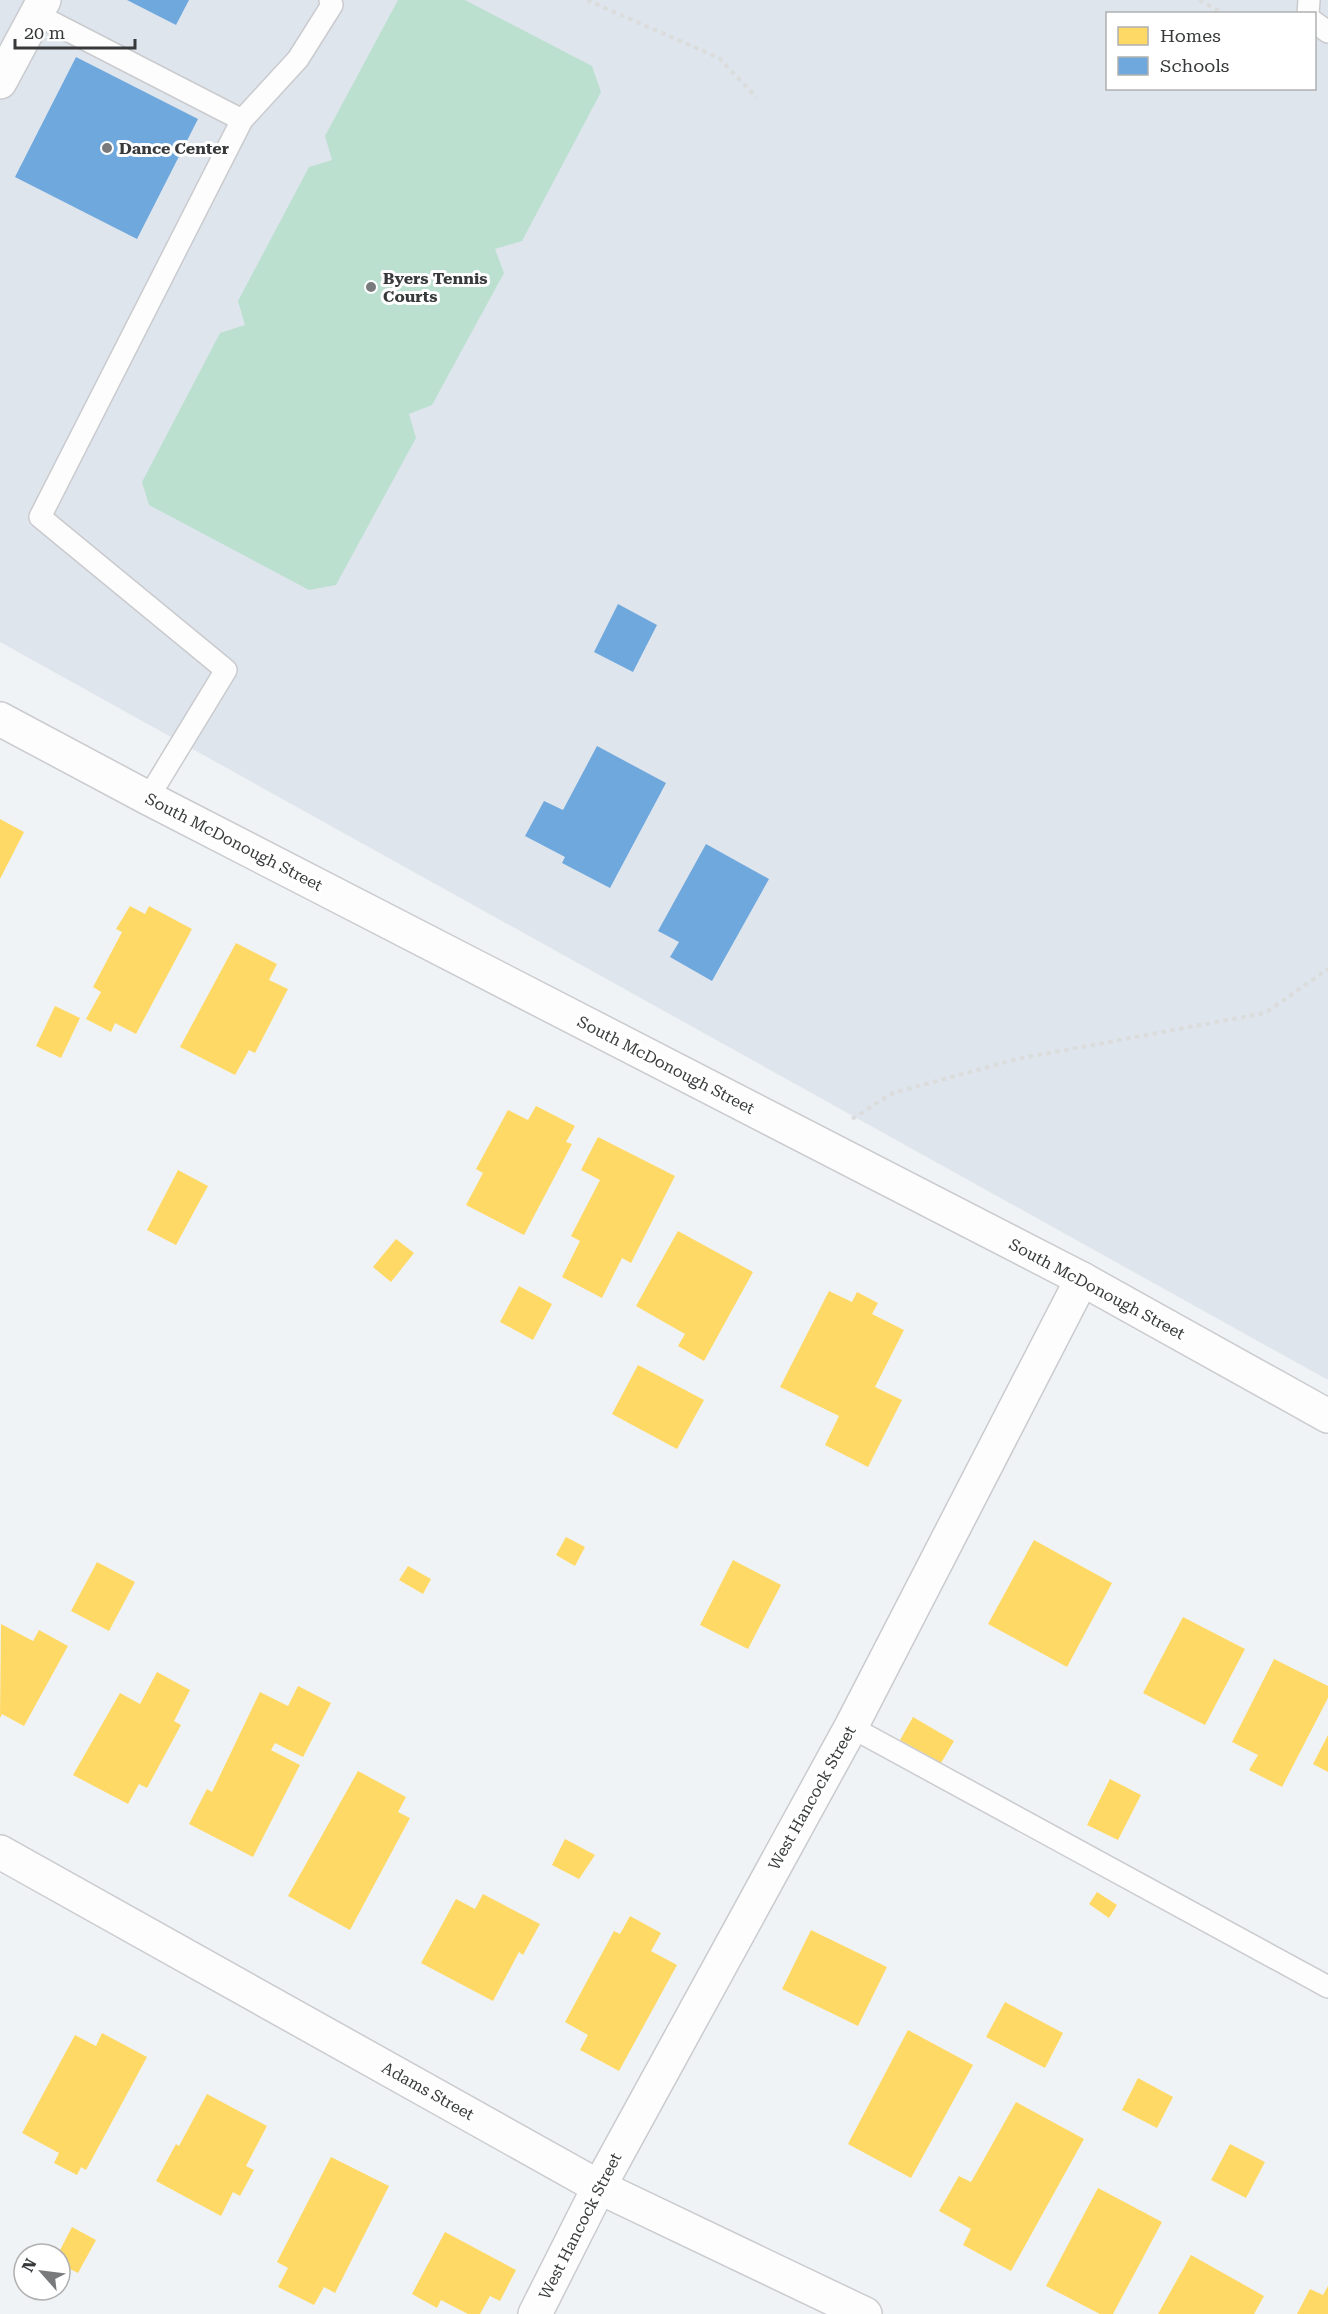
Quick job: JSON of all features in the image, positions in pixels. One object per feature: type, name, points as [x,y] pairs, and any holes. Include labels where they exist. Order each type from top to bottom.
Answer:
[{"type":"street","points":[[0,81],[40,7]]},
{"type":"street","name":"South McDonough Street","points":[[0,720],[1082,1279],[1328,1416]]},
{"type":"street","name":"West Hancock Street","points":[[535,2314],[599,2187],[851,1727],[1082,1279]]},
{"type":"street","name":"Adams Street","points":[[0,1852],[599,2187],[865,2314]]},
{"type":"lane","points":[[148,798],[226,670],[40,517],[242,120],[298,59],[332,5],[330,0]]},
{"type":"lane","points":[[40,7],[242,120]]},
{"type":"lane","points":[[851,1727],[1328,1987]]},
{"type":"path","points":[[587,0],[719,58],[757,98]]},
{"type":"path","points":[[1199,0],[1221,12]]},
{"type":"path","points":[[816,1142],[893,1093],[1017,1059],[1265,1013],[1328,969]]},
{"type":"shaded area","points":[[0,0],[1328,0],[1328,1380],[0,642]]},
{"type":"green space","name":"Byers Tennis Courts","points":[[398,0],[465,0],[592,66],[601,92],[522,241],[495,249],[504,273],[432,405],[409,414],[416,438],[336,585],[309,590],[149,505],[142,482],[220,333],[245,325],[238,301],[309,167],[332,160],[325,136]]},
{"type":"building: Homes","points":[[0,819],[24,832],[0,879]]},
{"type":"building: Homes","points":[[130,906],[145,914],[149,906],[192,929],[136,1034],[115,1023],[111,1032],[86,1019],[101,992],[93,987],[122,932],[116,929]]},
{"type":"building: Homes","points":[[236,943],[277,964],[269,980],[288,989],[255,1053],[249,1050],[235,1075],[180,1047]]},
{"type":"building: Homes","points":[[55,1006],[80,1018],[61,1058],[36,1046]]},
{"type":"building: Homes","points":[[536,1106],[575,1126],[566,1142],[572,1144],[524,1235],[466,1205],[483,1173],[476,1169],[508,1110],[528,1120]]},
{"type":"building: Homes","points":[[598,1137],[675,1176],[631,1263],[622,1258],[602,1298],[562,1277],[580,1241],[571,1236],[600,1180],[581,1170]]},
{"type":"building: Homes","points":[[178,1170],[208,1186],[176,1245],[147,1230]]},
{"type":"building: Homes","points":[[678,1231],[753,1272],[704,1361],[678,1346],[685,1334],[636,1306]]},
{"type":"building: Homes","points":[[396,1239],[414,1253],[391,1282],[373,1267]]},
{"type":"building: Homes","points":[[519,1286],[552,1304],[533,1340],[500,1322]]},
{"type":"building: Homes","points":[[829,1291],[852,1302],[857,1292],[878,1303],[872,1314],[904,1330],[875,1387],[902,1400],[868,1467],[825,1445],[839,1416],[780,1387]]},
{"type":"building: Homes","points":[[638,1365],[704,1400],[677,1449],[612,1414]]},
{"type":"building: Homes","points":[[566,1537],[585,1547],[575,1566],[556,1555]]},
{"type":"building: Homes","points":[[1034,1540],[1112,1583],[1067,1667],[988,1624]]},
{"type":"building: Homes","points":[[733,1560],[781,1585],[748,1649],[700,1625]]},
{"type":"building: Homes","points":[[97,1562],[135,1582],[109,1631],[71,1611]]},
{"type":"building: Homes","points":[[408,1566],[431,1579],[423,1594],[399,1580]]},
{"type":"building: Homes","points":[[1183,1617],[1245,1649],[1205,1725],[1143,1693]]},
{"type":"building: Homes","points":[[1,1624],[33,1641],[39,1630],[68,1646],[24,1726],[2,1714],[0,1718]]},
{"type":"building: Homes","points":[[1274,1659],[1328,1686],[1328,1698],[1282,1787],[1249,1770],[1258,1755],[1232,1742]]},
{"type":"building: Homes","points":[[157,1672],[190,1690],[174,1721],[181,1725],[147,1788],[139,1784],[128,1804],[73,1775],[120,1693],[140,1704]]},
{"type":"building: Homes","points":[[298,1686],[331,1703],[303,1757],[275,1743],[271,1750],[300,1765],[253,1857],[189,1824],[207,1789],[212,1792],[260,1692],[288,1706]]},
{"type":"building: Homes","points":[[913,1717],[954,1741],[941,1763],[900,1740]]},
{"type":"building: Homes","points":[[1328,1735],[1328,1772],[1313,1764]]},
{"type":"building: Homes","points":[[358,1771],[406,1797],[398,1812],[410,1818],[350,1930],[288,1896]]},
{"type":"building: Homes","points":[[1110,1779],[1141,1795],[1118,1840],[1087,1825]]},
{"type":"building: Homes","points":[[565,1839],[595,1855],[579,1879],[552,1865]]},
{"type":"building: Homes","points":[[1097,1892],[1117,1905],[1109,1918],[1089,1904]]},
{"type":"building: Homes","points":[[483,1894],[540,1924],[523,1955],[519,1952],[493,2001],[421,1963],[456,1899],[475,1909]]},
{"type":"building: Homes","points":[[630,1916],[661,1933],[651,1951],[677,1965],[619,2071],[580,2050],[588,2035],[565,2022],[614,1931],[620,1934]]},
{"type":"building: Homes","points":[[811,1930],[887,1967],[858,2026],[782,1989]]},
{"type":"building: Homes","points":[[1005,2002],[1063,2033],[1045,2068],[986,2037]]},
{"type":"building: Homes","points":[[908,2030],[973,2065],[911,2178],[848,2144]]},
{"type":"building: Homes","points":[[102,2033],[147,2057],[86,2170],[81,2167],[77,2175],[54,2163],[59,2153],[22,2133],[75,2035],[96,2046]]},
{"type":"building: Homes","points":[[1138,2078],[1173,2097],[1157,2128],[1122,2110]]},
{"type":"building: Homes","points":[[207,2094],[267,2126],[246,2166],[254,2170],[240,2196],[233,2192],[221,2216],[156,2181],[176,2144],[179,2146]]},
{"type":"building: Homes","points":[[1016,2102],[1084,2139],[1011,2271],[963,2245],[971,2229],[939,2211],[959,2176],[971,2182]]},
{"type":"building: Homes","points":[[1230,2144],[1265,2162],[1246,2198],[1211,2180]]},
{"type":"building: Homes","points":[[331,2157],[389,2186],[335,2293],[324,2287],[314,2305],[278,2287],[288,2268],[277,2262]]},
{"type":"building: Homes","points":[[1098,2188],[1162,2222],[1113,2314],[1100,2314],[1046,2286]]},
{"type":"building: Homes","points":[[72,2227],[96,2240],[78,2273],[72,2270],[72,2242],[64,2242]]},
{"type":"building: Homes","points":[[445,2232],[516,2270],[500,2301],[490,2296],[480,2314],[468,2314],[441,2300],[437,2308],[412,2294]]},
{"type":"building: Homes","points":[[1191,2255],[1264,2296],[1254,2314],[1158,2314]]},
{"type":"building: Homes","points":[[1328,2286],[1328,2314],[1297,2314],[1310,2289],[1323,2295]]},
{"type":"building: Schools","points":[[127,0],[189,0],[176,25]]},
{"type":"building: Schools","name":"Dance Center","points":[[76,57],[198,119],[137,239],[15,177]]},
{"type":"building: Schools","points":[[618,604],[657,625],[633,672],[594,652]]},
{"type":"building: Schools","points":[[597,746],[666,783],[610,888],[562,863],[565,857],[525,836],[544,801],[563,810]]},
{"type":"building: Schools","points":[[706,844],[769,879],[712,981],[670,957],[679,942],[658,931]]},
{"type":"place","name":"Dance Center","points":[[107,148]]},
{"type":"place","name":"Byers Tennis Courts","points":[[371,287]]}]
